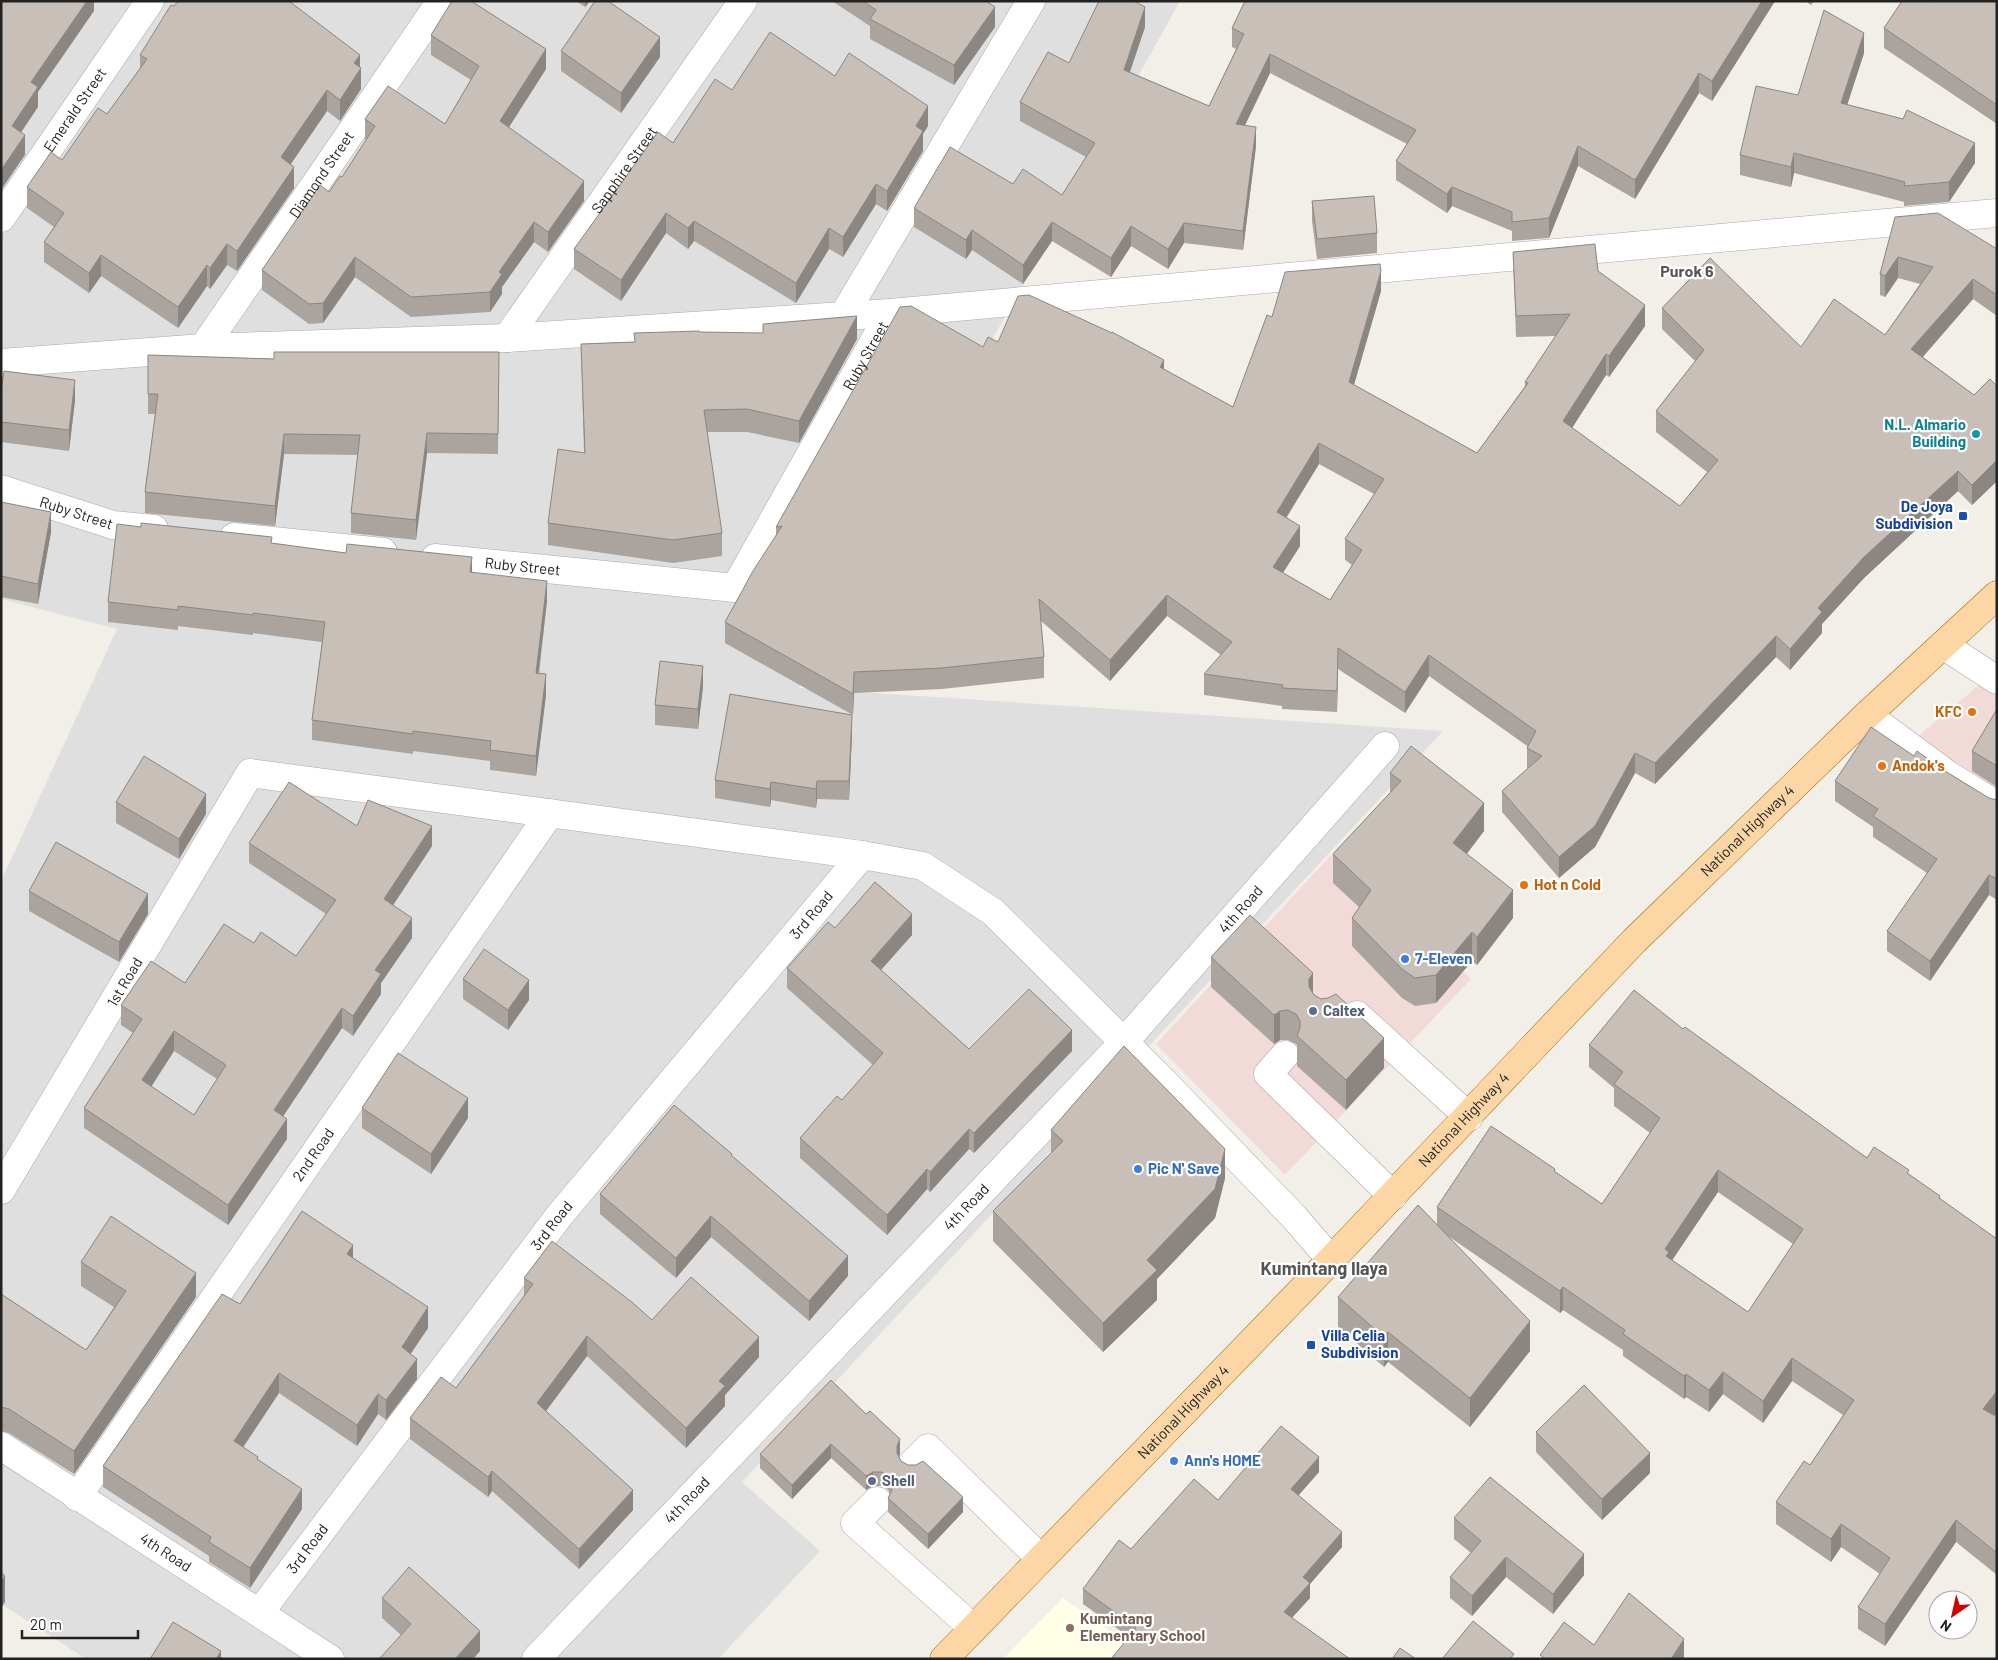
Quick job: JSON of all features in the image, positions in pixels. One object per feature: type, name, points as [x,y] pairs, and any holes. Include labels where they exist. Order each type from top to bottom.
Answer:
[{"type":"main road","name":"National Highway 4","points":[[944,1659],[1393,1196],[1634,941],[1868,715],[1997,595]]},
{"type":"street","name":"Emerald Street","points":[[1,218],[150,1]]},
{"type":"street","name":"Diamond Street","points":[[203,348],[442,1]]},
{"type":"street","name":"Sapphire Street","points":[[507,338],[743,1]]},
{"type":"street","points":[[843,316],[1031,1]]},
{"type":"street","points":[[1,363],[203,348],[507,338],[890,313],[1997,213]]},
{"type":"street","name":"Ruby Street","points":[[211,535],[735,588],[890,313]]},
{"type":"street","name":"Ruby Street","points":[[1,489],[113,525],[182,532]]},
{"type":"street","points":[[1943,645],[1997,680]]},
{"type":"street","points":[[1868,715],[1948,775],[1997,805]]},
{"type":"street","name":"4th Road","points":[[536,1659],[1124,1042],[1385,746]]},
{"type":"street","name":"1st Road","points":[[1,1190],[250,773],[550,813]]},
{"type":"street","points":[[550,813],[862,855],[923,866],[993,912],[1124,1042],[1295,1218],[1331,1260]]},
{"type":"street","name":"2nd Road","points":[[77,1496],[550,813]]},
{"type":"street","name":"3rd Road","points":[[260,1612],[559,1216],[862,855]]},
{"type":"street","points":[[1338,998],[1469,1116]]},
{"type":"street","points":[[1285,1056],[1268,1074],[1393,1196]]},
{"type":"street","name":"4th Road","points":[[1,1446],[330,1659]]},
{"type":"street","points":[[912,1464],[928,1448],[1040,1558]]},
{"type":"street","points":[[877,1501],[855,1523],[973,1628]]},
{"type":"shaded area","points":[[1,1],[1180,1],[799,688],[1443,731],[742,1482],[820,1551],[718,1659],[86,1659],[1,1604],[1,881],[117,629],[1,599]]},
{"type":"shaded area","name":"KFC","points":[[1997,670],[1997,819],[1897,754]]},
{"type":"shaded area","name":"Caltex","points":[[1358,826],[1431,885],[1404,922],[1471,979],[1285,1175],[1156,1044]]},
{"type":"shaded area","name":"Kumintang Elementary School","points":[[1063,1598],[1149,1659],[1003,1659]]},
{"type":"building","points":[[1,1],[87,1],[31,82],[38,87],[12,126],[25,135],[1,170]]},
{"type":"building","points":[[178,1],[289,1],[360,55],[354,63],[361,68],[340,100],[327,90],[281,157],[294,167],[237,251],[227,244],[210,268],[207,265],[178,307],[101,255],[89,273],[44,242],[64,213],[27,187],[51,152],[62,160],[98,108],[107,114],[147,59],[140,55],[171,5],[174,6]]},
{"type":"building","points":[[452,1],[471,1],[546,49],[500,121],[584,181],[548,232],[534,222],[499,272],[502,274],[490,292],[411,297],[355,257],[323,303],[309,304],[262,270],[320,185],[329,192],[340,176],[342,177],[375,126],[365,119],[388,86],[445,124],[479,66],[431,35]]},
{"type":"building","points":[[595,1],[608,1],[660,37],[621,93],[561,51]]},
{"type":"building","points":[[863,1],[986,1],[995,7],[954,65],[870,19],[876,10]]},
{"type":"building","points":[[1099,1],[1134,1],[1145,7],[1124,70],[1209,106],[1244,34],[1232,28],[1245,1],[1762,1],[1712,81],[1699,73],[1635,180],[1578,146],[1549,218],[1512,222],[1512,212],[1452,187],[1447,194],[1396,161],[1416,130],[1270,54],[1236,124],[1256,127],[1243,231],[1184,223],[1168,249],[1131,226],[1111,258],[1052,222],[1023,265],[972,230],[966,240],[914,208],[950,147],[1013,184],[1023,169],[1062,195],[1095,143],[1020,102],[1048,52],[1069,63]]},
{"type":"building","points":[[1902,1],[1997,1],[1997,105],[1884,28]]},
{"type":"building","points":[[1824,10],[1864,33],[1841,103],[1903,119],[1907,110],[1975,143],[1949,182],[1904,186],[1905,182],[1794,153],[1791,167],[1740,155],[1756,86],[1798,95]]},
{"type":"building","points":[[770,32],[835,76],[849,53],[928,106],[916,126],[923,131],[887,191],[876,184],[843,237],[829,228],[796,283],[694,221],[688,228],[666,213],[621,280],[574,249],[658,132],[673,143],[715,79],[732,90]]},
{"type":"building","points":[[1374,196],[1377,233],[1317,239],[1312,201]]},
{"type":"building","points":[[1938,213],[1997,249],[1997,295],[1973,279],[1911,349],[1974,395],[1990,379],[1997,386],[1997,460],[1972,485],[1958,471],[1864,557],[1818,608],[1822,612],[1790,649],[1776,636],[1655,763],[1635,753],[1595,826],[1559,857],[1502,791],[1542,756],[1527,748],[1536,731],[1429,655],[1405,692],[1338,648],[1337,691],[1282,688],[1283,685],[1204,674],[1232,642],[1167,595],[1110,660],[1039,599],[1044,657],[942,668],[854,672],[853,694],[725,622],[753,571],[782,526],[776,527],[900,307],[911,306],[983,347],[988,337],[998,342],[1018,296],[1029,295],[1112,332],[1164,360],[1160,367],[1233,407],[1267,315],[1272,317],[1285,272],[1380,264],[1381,271],[1349,382],[1477,453],[1528,383],[1525,382],[1570,314],[1516,316],[1513,252],[1595,244],[1598,271],[1645,305],[1609,356],[1606,354],[1563,421],[1680,506],[1718,460],[1656,411],[1704,350],[1662,308],[1710,258],[1801,347],[1834,299],[1885,335],[1933,267],[1898,257],[1885,276],[1880,274],[1895,217]],"holes":[[[1319,443],[1384,479],[1345,539],[1362,550],[1330,600],[1273,567],[1300,526],[1277,512]]]},
{"type":"building","points":[[857,316],[799,421],[747,409],[704,410],[722,533],[673,540],[548,523],[558,449],[585,453],[581,344],[635,342],[634,333],[699,331],[763,333],[763,324]]},
{"type":"building","points":[[274,352],[499,352],[498,434],[427,433],[416,520],[351,513],[360,435],[284,434],[275,506],[145,492],[158,394],[148,394],[148,355],[274,359]]},
{"type":"building","points":[[4,371],[75,380],[69,430],[1,422],[1,391]]},
{"type":"building","points":[[1,502],[51,512],[38,584],[1,576]]},
{"type":"building","points":[[141,523],[272,537],[271,543],[346,553],[347,544],[472,557],[470,572],[547,581],[536,673],[546,674],[536,756],[490,750],[491,741],[413,731],[413,734],[312,720],[325,622],[178,606],[178,610],[108,602],[117,524],[141,527]]},
{"type":"building","points":[[660,661],[703,666],[698,709],[655,705]]},
{"type":"building","points":[[730,694],[852,715],[849,781],[817,781],[816,789],[771,782],[770,789],[715,780]]},
{"type":"building","points":[[1997,709],[1997,766],[1972,751]]},
{"type":"building","points":[[1871,727],[1914,756],[1917,751],[1940,768],[1989,798],[1997,800],[1997,879],[1989,875],[1930,961],[1887,931],[1937,859],[1873,816],[1878,809],[1835,781]]},
{"type":"building","points":[[1411,746],[1484,803],[1453,843],[1513,890],[1477,937],[1472,932],[1436,975],[1415,978],[1402,969],[1352,918],[1371,890],[1333,854],[1401,781],[1390,773]]},
{"type":"building","points":[[144,756],[206,794],[179,839],[116,802]]},
{"type":"building","points":[[289,782],[357,826],[368,800],[432,826],[384,899],[412,918],[375,970],[381,974],[353,1016],[342,1008],[274,1110],[287,1119],[228,1205],[84,1108],[142,1019],[121,1005],[151,961],[185,983],[224,924],[254,943],[261,932],[296,956],[336,900],[249,843]],"holes":[[[174,1031],[226,1065],[194,1115],[142,1080]]]},
{"type":"building","points":[[56,842],[148,894],[119,942],[29,891]]},
{"type":"building","points":[[875,882],[912,914],[871,961],[969,1049],[1029,989],[1072,1030],[974,1133],[969,1129],[930,1172],[927,1169],[887,1215],[800,1138],[837,1096],[842,1100],[883,1053],[787,968],[828,922],[835,928]]},
{"type":"building","points":[[1250,915],[1313,973],[1309,979],[1309,987],[1314,995],[1321,999],[1336,994],[1384,1038],[1346,1080],[1297,1036],[1300,1021],[1296,1014],[1288,1010],[1280,1011],[1274,1015],[1211,957]]},
{"type":"building","points":[[484,949],[529,980],[508,1010],[463,979]]},
{"type":"building","points":[[1634,990],[1683,1029],[1685,1027],[1867,1158],[1874,1147],[1909,1170],[1907,1173],[1997,1239],[1997,1391],[1983,1409],[1997,1417],[1997,1553],[1956,1520],[1885,1624],[1858,1607],[1890,1558],[1841,1524],[1831,1539],[1776,1502],[1804,1461],[1810,1465],[1854,1400],[1792,1358],[1763,1401],[1723,1372],[1709,1390],[1686,1374],[1684,1376],[1623,1334],[1625,1330],[1563,1287],[1560,1291],[1437,1207],[1491,1126],[1555,1169],[1554,1171],[1602,1204],[1660,1118],[1614,1084],[1623,1072],[1589,1045]],"holes":[[[1718,1170],[1803,1229],[1748,1312],[1666,1256],[1669,1252],[1665,1249]]]},
{"type":"building","points":[[1124,1046],[1225,1149],[1215,1189],[1147,1260],[1157,1270],[1103,1323],[993,1211],[1063,1141],[1051,1130]]},
{"type":"building","points":[[398,1053],[468,1098],[431,1154],[362,1108]]},
{"type":"building","points":[[674,1105],[848,1256],[809,1301],[711,1216],[676,1258],[600,1194]]},
{"type":"building","points":[[1418,1205],[1530,1321],[1470,1398],[1388,1332],[1384,1337],[1338,1297]]},
{"type":"building","points":[[302,1211],[353,1245],[347,1254],[428,1307],[402,1347],[417,1359],[386,1400],[378,1394],[357,1425],[279,1373],[234,1441],[302,1489],[250,1568],[209,1542],[211,1537],[103,1466],[222,1294],[240,1304]]},
{"type":"building","points":[[111,1216],[196,1273],[74,1451],[9,1409],[1,1407],[1,1294],[86,1350],[126,1291],[81,1262]]},
{"type":"building","points":[[552,1241],[633,1303],[652,1320],[691,1277],[759,1337],[719,1381],[725,1386],[686,1428],[587,1336],[537,1403],[633,1490],[579,1549],[492,1471],[488,1477],[410,1418],[441,1377],[456,1388],[533,1284],[524,1278]]},
{"type":"building","points":[[831,1380],[866,1414],[870,1411],[900,1439],[897,1453],[901,1461],[908,1465],[916,1465],[923,1461],[963,1497],[928,1534],[888,1498],[892,1490],[892,1483],[888,1475],[881,1472],[873,1472],[866,1476],[831,1444],[792,1485],[760,1454]]},
{"type":"building","points":[[1584,1385],[1650,1453],[1602,1499],[1536,1432]]},
{"type":"building","points":[[1281,1426],[1319,1457],[1291,1489],[1342,1532],[1303,1577],[1310,1583],[1284,1612],[1350,1659],[1111,1659],[1136,1628],[1083,1589],[1119,1540],[1131,1549],[1194,1479],[1218,1500]]},
{"type":"building","points":[[1490,1477],[1584,1554],[1553,1594],[1506,1557],[1472,1596],[1450,1577],[1481,1541],[1454,1518]]},
{"type":"building","points":[[409,1567],[480,1631],[455,1659],[380,1659],[411,1624],[382,1598]]},
{"type":"building","points":[[1,1573],[5,1576],[1,1582]]},
{"type":"building","points":[[1629,1593],[1684,1639],[1671,1659],[1545,1659],[1540,1655],[1564,1622],[1594,1645]]},
{"type":"building","points":[[1473,1621],[1514,1654],[1510,1659],[1442,1659]]},
{"type":"building","points":[[173,1622],[221,1651],[216,1659],[150,1659]]},
{"type":"building","points":[[1400,1648],[1416,1659],[1392,1659]]},
{"type":"place","name":"N.L. Almario Building","points":[[1976,434]]},
{"type":"place","name":"De Joya Subdivision","points":[[1963,516]]},
{"type":"place","name":"KFC","points":[[1972,712]]},
{"type":"place","name":"Andok's","points":[[1882,766]]},
{"type":"place","name":"Hot n Cold","points":[[1524,885]]},
{"type":"place","name":"7-Eleven","points":[[1405,959]]},
{"type":"place","name":"Caltex","points":[[1313,1011]]},
{"type":"place","name":"Pic N' Save","points":[[1138,1169]]},
{"type":"place","name":"Villa Celia Subdivision","points":[[1311,1345]]},
{"type":"place","name":"Ann's HOME","points":[[1174,1461]]},
{"type":"place","name":"Shell","points":[[872,1481]]},
{"type":"place","name":"Kumintang Elementary School","points":[[1070,1628]]},
{"type":"district","name":"Purok 6","points":[[1687,271]]},
{"type":"district","name":"Kumintang Ilaya","points":[[1324,1269]]}]
